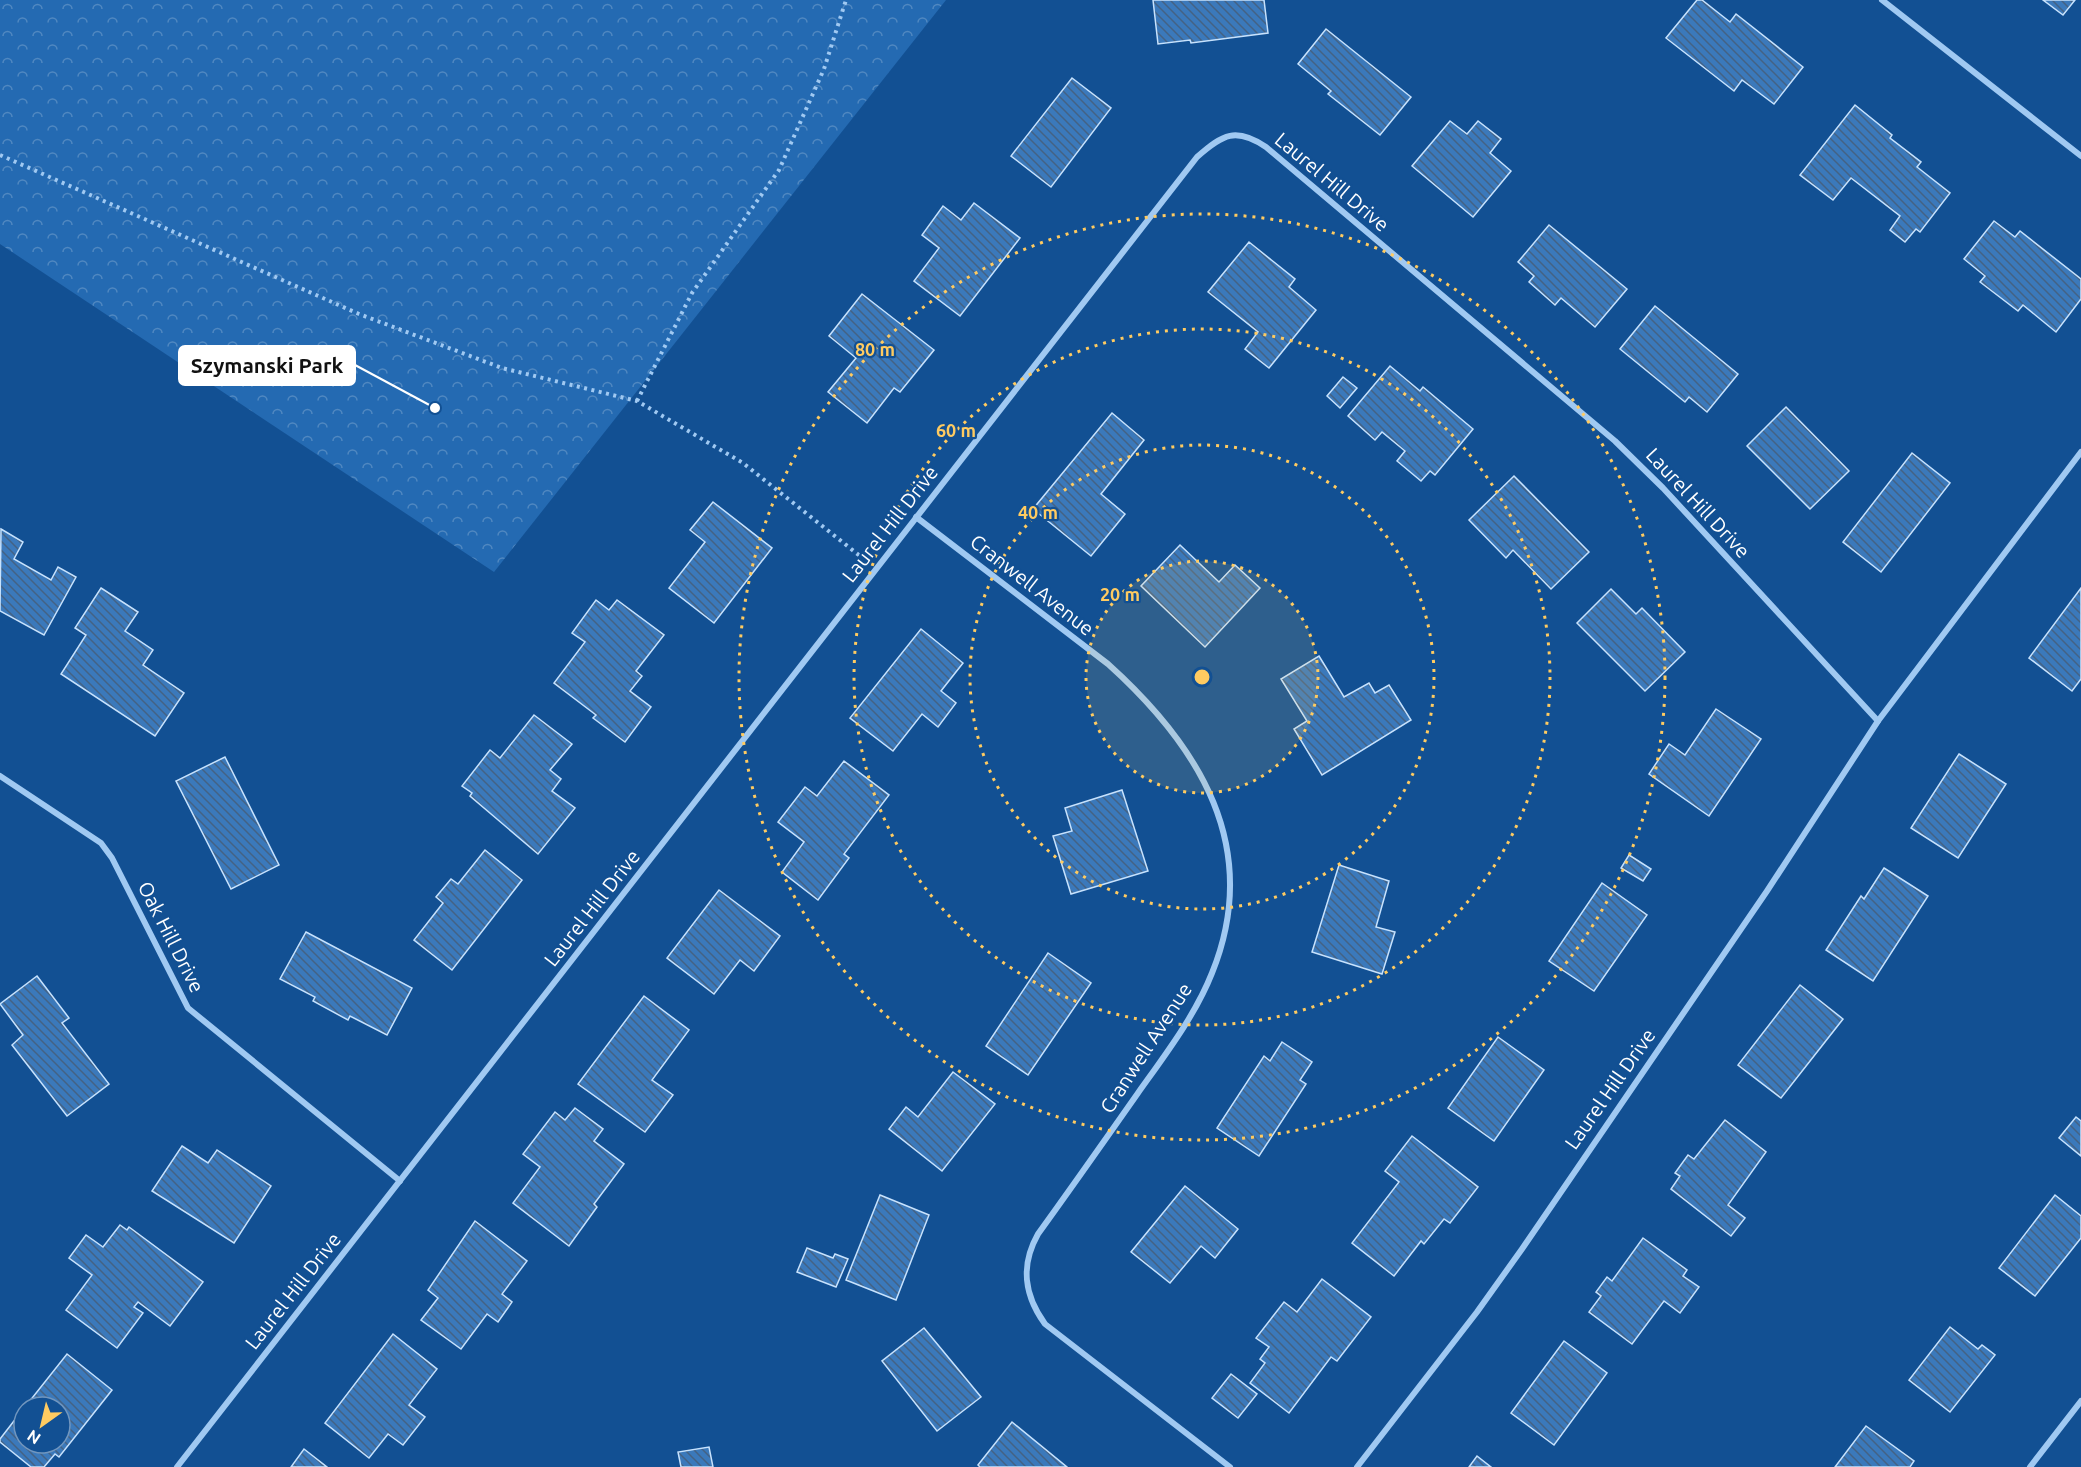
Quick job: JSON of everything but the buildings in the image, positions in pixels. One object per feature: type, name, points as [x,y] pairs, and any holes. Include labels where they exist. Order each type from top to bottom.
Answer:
[{"type":"street","points":[[1882,0],[2081,156]]},
{"type":"street","name":"Laurel Hill Drive","points":[[177,1467],[1197,157],[1214,142],[1230,135],[1248,136],[1266,147],[1615,441],[1663,488],[1878,721]]},
{"type":"street","name":"Laurel Hill Drive","points":[[1358,1467],[1477,1312],[1522,1249],[1767,891],[1878,721],[2081,452]]},
{"type":"street","name":"Cranwell Avenue","points":[[916,517],[1108,664],[1143,696],[1170,726],[1193,759],[1218,814],[1227,853],[1228,893],[1224,933],[1213,972],[1195,1008],[1168,1051],[1038,1234],[1030,1248],[1026,1280],[1032,1304],[1044,1324],[1230,1467]]},
{"type":"street","name":"Oak Hill Drive","points":[[0,776],[101,843],[112,858],[188,1008],[400,1181]]},
{"type":"street","points":[[2030,1467],[2081,1401]]},
{"type":"path","points":[[637,401],[692,292],[779,170],[824,69],[846,0]]},
{"type":"path","points":[[0,155],[359,314],[502,368],[637,401],[743,463],[876,569]]},
{"type":"green space","points":[[0,0],[946,0],[494,572],[0,244]]},
{"type":"place","name":"Szymanski Park","points":[[435,408]]}]
